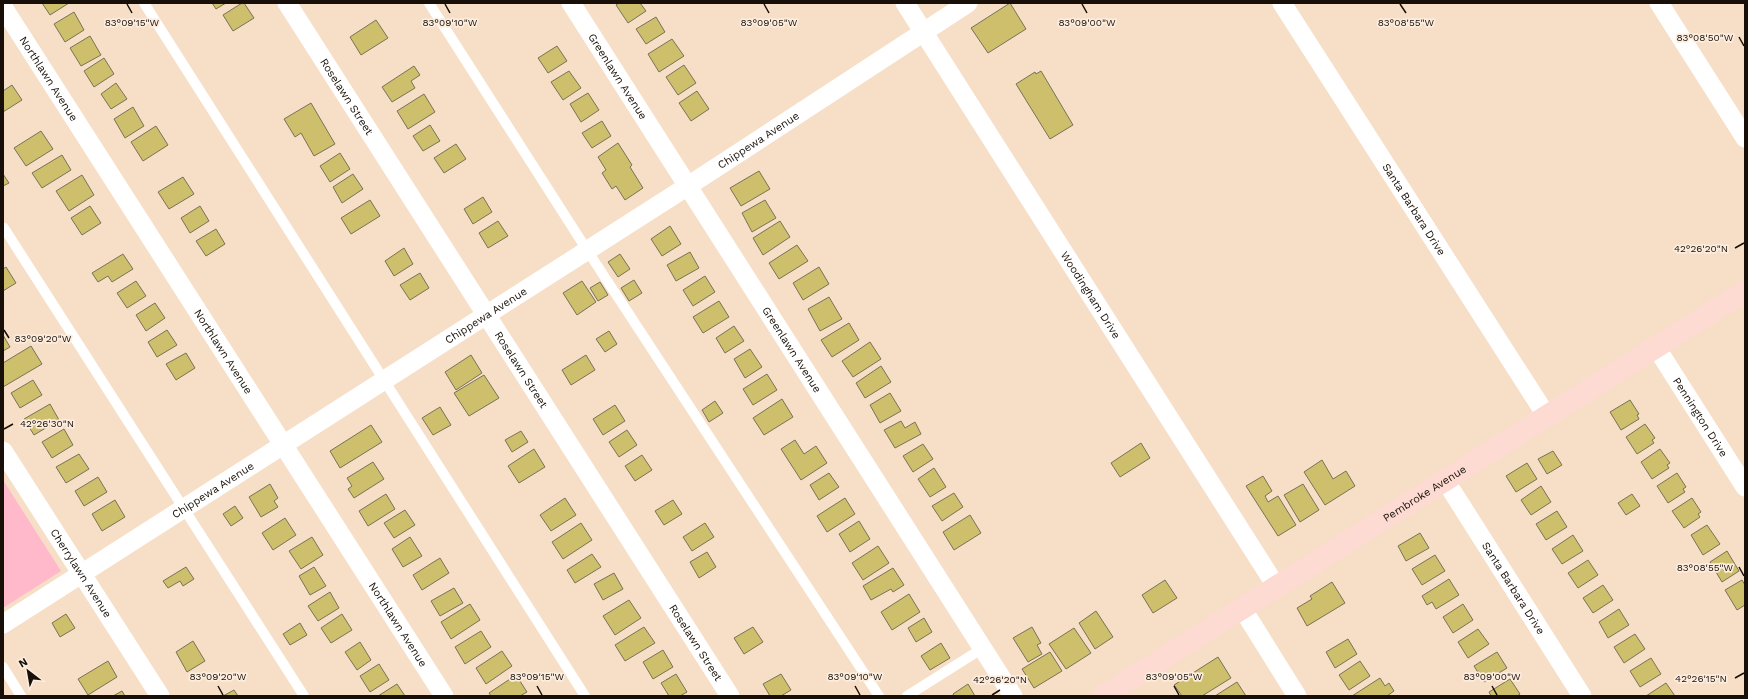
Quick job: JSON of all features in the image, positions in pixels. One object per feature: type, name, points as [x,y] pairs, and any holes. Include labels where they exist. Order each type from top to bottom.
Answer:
[{"type":"street","name":"Roselawn Street","points":[[287,3],[730,696]]},
{"type":"street","name":"Greenlawn Avenue","points":[[571,3],[1013,696]]},
{"type":"street","name":"Woodingham Drive","points":[[905,3],[1276,586]]},
{"type":"street","name":"Chippewa Avenue","points":[[3,624],[688,186],[968,3]]},
{"type":"street","name":"Santa Barbara Drive","points":[[1282,3],[1546,415]]},
{"type":"street","points":[[1659,3],[1745,138]]},
{"type":"street","name":"Northlawn Avenue","points":[[3,7],[444,696]]},
{"type":"street","name":"Pembroke Avenue","points":[[1103,696],[1745,290]]},
{"type":"street","name":"Pennington Drive","points":[[1656,347],[1745,487]]},
{"type":"street","name":"Cherrylawn Avenue","points":[[3,451],[160,696]]},
{"type":"street","name":"Santa Barbara Drive","points":[[1445,480],[1582,696]]},
{"type":"street","points":[[1242,608],[1297,696]]},
{"type":"lane","points":[[144,3],[585,696]]},
{"type":"lane","points":[[429,3],[587,250],[879,696]]},
{"type":"lane","points":[[4,228],[304,696]]},
{"type":"lane","points":[[907,696],[982,648]]},
{"type":"lane","points":[[3,668],[21,696]]},
{"type":"shaded area","points":[[3,480],[61,571],[3,608]]},
{"type":"building","points":[[42,3],[69,3],[50,15]]},
{"type":"building","points":[[212,3],[226,3],[216,9]]},
{"type":"building","points":[[244,3],[254,18],[233,31],[223,15]]},
{"type":"building","points":[[619,3],[640,3],[646,11],[628,23],[616,5]]},
{"type":"building","points":[[1010,3],[1026,29],[988,53],[971,28]]},
{"type":"building","points":[[74,12],[84,30],[65,42],[54,24]]},
{"type":"building","points":[[656,17],[665,32],[646,44],[636,29]]},
{"type":"building","points":[[376,20],[388,38],[361,55],[350,37]]},
{"type":"building","points":[[90,36],[101,55],[81,66],[70,48]]},
{"type":"building","points":[[672,39],[684,56],[659,72],[648,54]]},
{"type":"building","points":[[557,46],[567,61],[548,73],[538,58]]},
{"type":"building","points":[[104,58],[114,74],[94,87],[84,71]]},
{"type":"building","points":[[684,65],[696,83],[678,95],[666,77]]},
{"type":"building","points":[[414,66],[420,75],[411,81],[415,88],[392,102],[382,87]]},
{"type":"building","points":[[569,71],[581,88],[563,100],[551,82]]},
{"type":"building","points":[[1041,71],[1073,125],[1050,139],[1016,84],[1035,72],[1036,74]]},
{"type":"building","points":[[116,83],[127,99],[111,109],[101,94]]},
{"type":"building","points":[[12,85],[22,100],[3,112],[3,91]]},
{"type":"building","points":[[697,91],[709,109],[691,121],[679,103]]},
{"type":"building","points":[[588,93],[599,110],[581,122],[570,104]]},
{"type":"building","points":[[424,94],[435,112],[408,129],[397,111]]},
{"type":"building","points":[[311,103],[335,144],[314,156],[301,133],[295,137],[284,119]]},
{"type":"building","points":[[133,107],[144,126],[125,138],[114,119]]},
{"type":"building","points":[[602,121],[611,136],[592,148],[582,133]]},
{"type":"building","points":[[430,125],[440,141],[423,151],[413,136]]},
{"type":"building","points":[[156,126],[168,145],[143,161],[131,142]]},
{"type":"building","points":[[41,131],[53,149],[26,166],[14,148]]},
{"type":"building","points":[[618,143],[632,165],[630,167],[643,188],[625,200],[616,186],[612,189],[602,173],[606,170],[598,157]]},
{"type":"building","points":[[456,144],[466,159],[444,173],[434,158]]},
{"type":"building","points":[[340,153],[350,169],[330,182],[320,166]]},
{"type":"building","points":[[62,155],[71,170],[42,188],[32,173]]},
{"type":"building","points":[[759,171],[770,189],[741,206],[730,188]]},
{"type":"building","points":[[3,174],[9,183],[3,186]]},
{"type":"building","points":[[353,174],[363,189],[342,203],[333,187]]},
{"type":"building","points":[[82,175],[94,195],[69,211],[56,191]]},
{"type":"building","points":[[183,177],[194,194],[169,209],[158,192]]},
{"type":"building","points":[[483,197],[492,212],[473,224],[464,209]]},
{"type":"building","points":[[370,200],[380,216],[351,234],[341,218]]},
{"type":"building","points":[[765,200],[776,218],[752,232],[742,213]]},
{"type":"building","points":[[90,206],[101,223],[82,235],[71,218]]},
{"type":"building","points":[[200,206],[209,221],[190,233],[181,218]]},
{"type":"building","points":[[498,221],[508,236],[488,248],[479,233]]},
{"type":"building","points":[[780,221],[790,237],[763,255],[753,238]]},
{"type":"building","points":[[670,226],[681,244],[662,256],[651,239]]},
{"type":"building","points":[[216,229],[225,244],[206,256],[196,241]]},
{"type":"building","points":[[797,245],[808,261],[779,279],[769,263]]},
{"type":"building","points":[[404,248],[413,264],[394,276],[385,261]]},
{"type":"building","points":[[690,252],[699,268],[676,281],[667,265]]},
{"type":"building","points":[[123,254],[133,269],[112,282],[108,276],[98,282],[92,273]]},
{"type":"building","points":[[620,254],[630,269],[618,277],[608,262]]},
{"type":"building","points":[[6,267],[16,283],[3,291],[3,269]]},
{"type":"building","points":[[819,267],[829,284],[803,300],[793,283]]},
{"type":"building","points":[[420,273],[429,288],[410,300],[400,285]]},
{"type":"building","points":[[705,276],[715,292],[693,306],[683,290]]},
{"type":"building","points":[[634,280],[642,293],[629,301],[621,288]]},
{"type":"building","points":[[136,281],[146,296],[127,308],[117,293]]},
{"type":"building","points":[[582,281],[596,302],[577,315],[563,293]]},
{"type":"building","points":[[600,282],[608,295],[598,301],[590,288]]},
{"type":"building","points":[[829,297],[842,319],[820,331],[808,309]]},
{"type":"building","points":[[719,301],[729,317],[703,333],[693,317]]},
{"type":"building","points":[[155,303],[165,318],[146,331],[136,315]]},
{"type":"building","points":[[849,323],[859,340],[832,357],[821,340]]},
{"type":"building","points":[[734,326],[744,341],[725,353],[716,338]]},
{"type":"building","points":[[167,330],[177,345],[157,357],[148,342]]},
{"type":"building","points":[[609,331],[617,344],[605,352],[596,339]]},
{"type":"building","points":[[3,335],[10,347],[3,351]]},
{"type":"building","points":[[870,342],[881,359],[853,377],[842,361]]},
{"type":"building","points":[[31,346],[42,364],[3,387],[3,363]]},
{"type":"building","points":[[750,349],[762,367],[745,378],[734,359]]},
{"type":"building","points":[[186,353],[195,368],[176,380],[166,364]]},
{"type":"building","points":[[471,355],[482,373],[456,390],[445,372]]},
{"type":"building","points":[[586,355],[595,370],[571,385],[562,370]]},
{"type":"building","points":[[881,366],[891,382],[865,398],[856,383]]},
{"type":"building","points":[[767,374],[777,390],[753,405],[743,389]]},
{"type":"building","points":[[484,375],[499,398],[469,416],[454,393]]},
{"type":"building","points":[[33,380],[42,395],[20,408],[11,393]]},
{"type":"building","points":[[890,393],[901,411],[880,423],[870,405]]},
{"type":"building","points":[[782,399],[793,417],[764,435],[753,418]]},
{"type":"building","points":[[1630,400],[1639,414],[1637,415],[1639,419],[1621,430],[1610,412]]},
{"type":"building","points":[[715,401],[723,413],[709,422],[702,410]]},
{"type":"building","points":[[50,404],[59,420],[34,435],[24,419]]},
{"type":"building","points":[[615,405],[625,421],[603,435],[593,419]]},
{"type":"building","points":[[440,407],[451,425],[433,435],[422,418]]},
{"type":"building","points":[[901,421],[905,428],[915,422],[921,434],[895,448],[884,430]]},
{"type":"building","points":[[1645,424],[1655,438],[1652,440],[1654,443],[1637,454],[1626,437]]},
{"type":"building","points":[[371,425],[382,442],[340,468],[330,451]]},
{"type":"building","points":[[64,429],[73,445],[52,458],[42,442]]},
{"type":"building","points":[[627,430],[637,445],[619,457],[609,442]]},
{"type":"building","points":[[521,431],[528,442],[512,452],[505,440]]},
{"type":"building","points":[[795,440],[804,454],[816,446],[827,463],[801,480],[781,449]]},
{"type":"building","points":[[1141,443],[1150,458],[1120,477],[1111,463]]},
{"type":"building","points":[[923,444],[933,459],[913,472],[903,456]]},
{"type":"building","points":[[534,449],[545,467],[519,483],[508,466]]},
{"type":"building","points":[[1660,449],[1670,463],[1667,465],[1669,468],[1652,479],[1641,462]]},
{"type":"building","points":[[1553,451],[1562,465],[1547,474],[1538,459]]},
{"type":"building","points":[[79,454],[89,469],[66,483],[56,467]]},
{"type":"building","points":[[642,455],[652,470],[635,481],[625,466]]},
{"type":"building","points":[[1322,460],[1333,479],[1346,471],[1355,486],[1325,505],[1304,472]]},
{"type":"building","points":[[373,462],[384,479],[354,498],[348,489],[352,486],[347,478]]},
{"type":"building","points":[[1527,463],[1537,479],[1516,492],[1506,476]]},
{"type":"building","points":[[934,468],[946,487],[930,497],[918,479]]},
{"type":"building","points":[[829,473],[839,487],[819,500],[810,485]]},
{"type":"building","points":[[1677,473],[1686,487],[1683,489],[1685,492],[1668,503],[1657,486]]},
{"type":"building","points":[[1263,476],[1272,491],[1265,496],[1268,502],[1278,496],[1296,525],[1278,536],[1246,486]]},
{"type":"building","points":[[98,477],[107,492],[84,506],[75,491]]},
{"type":"building","points":[[270,484],[278,498],[274,501],[278,507],[261,517],[249,497]]},
{"type":"building","points":[[1303,484],[1319,510],[1300,522],[1284,495]]},
{"type":"building","points":[[1541,486],[1551,502],[1531,515],[1521,500]]},
{"type":"building","points":[[954,493],[963,507],[942,521],[932,506]]},
{"type":"building","points":[[386,494],[395,509],[368,526],[359,511]]},
{"type":"building","points":[[1632,494],[1640,506],[1626,515],[1618,503]]},
{"type":"building","points":[[565,498],[576,515],[551,531],[540,515]]},
{"type":"building","points":[[845,498],[855,514],[827,532],[817,516]]},
{"type":"building","points":[[1692,498],[1701,512],[1698,514],[1700,517],[1684,528],[1672,511]]},
{"type":"building","points":[[115,500],[125,517],[102,531],[92,514]]},
{"type":"building","points":[[673,500],[682,514],[664,525],[655,511]]},
{"type":"building","points":[[235,506],[243,518],[231,526],[223,514]]},
{"type":"building","points":[[405,510],[415,525],[394,538],[384,523]]},
{"type":"building","points":[[1557,511],[1567,527],[1546,540],[1536,524]]},
{"type":"building","points":[[970,515],[981,533],[954,550],[943,532]]},
{"type":"building","points":[[285,518],[296,535],[273,550],[262,533]]},
{"type":"building","points":[[859,521],[870,539],[850,552],[839,534]]},
{"type":"building","points":[[581,523],[592,540],[563,559],[552,542]]},
{"type":"building","points":[[705,523],[714,537],[692,551],[683,537]]},
{"type":"building","points":[[1707,525],[1720,544],[1703,555],[1691,535]]},
{"type":"building","points":[[1420,533],[1429,548],[1406,561],[1398,546]]},
{"type":"building","points":[[1573,535],[1583,551],[1562,564],[1552,549]]},
{"type":"building","points":[[312,537],[323,555],[301,569],[289,551]]},
{"type":"building","points":[[410,537],[422,556],[403,567],[392,549]]},
{"type":"building","points":[[878,546],[889,563],[863,580],[852,563]]},
{"type":"building","points":[[1727,551],[1739,571],[1722,582],[1710,562]]},
{"type":"building","points":[[707,552],[716,567],[699,578],[690,562]]},
{"type":"building","points":[[592,554],[601,567],[575,583],[567,570]]},
{"type":"building","points":[[1435,555],[1445,571],[1422,585],[1412,569]]},
{"type":"building","points":[[440,558],[449,573],[422,590],[413,575]]},
{"type":"building","points":[[1588,560],[1598,575],[1578,588],[1568,573]]},
{"type":"building","points":[[186,567],[194,579],[183,586],[180,581],[168,588],[163,581]]},
{"type":"building","points":[[314,567],[326,586],[310,595],[299,576]]},
{"type":"building","points":[[893,568],[904,585],[893,592],[891,589],[871,600],[863,586]]},
{"type":"building","points":[[614,573],[623,589],[603,600],[594,584]]},
{"type":"building","points":[[1449,579],[1459,595],[1436,609],[1432,602],[1427,605],[1422,596]]},
{"type":"building","points":[[1165,580],[1177,598],[1153,613],[1142,595]]},
{"type":"building","points":[[1742,580],[1745,585],[1745,605],[1737,610],[1725,590]]},
{"type":"building","points":[[1332,582],[1345,603],[1307,626],[1297,608],[1312,599],[1310,596]]},
{"type":"building","points":[[1603,585],[1613,600],[1593,613],[1583,598]]},
{"type":"building","points":[[454,588],[463,603],[440,616],[431,601]]},
{"type":"building","points":[[330,592],[339,608],[318,621],[308,606]]},
{"type":"building","points":[[909,594],[920,612],[892,630],[881,612]]},
{"type":"building","points":[[629,600],[641,618],[615,635],[603,616]]},
{"type":"building","points":[[470,604],[480,620],[451,639],[441,622]]},
{"type":"building","points":[[1463,604],[1473,620],[1453,633],[1443,617]]},
{"type":"building","points":[[1619,609],[1629,625],[1608,638],[1599,622]]},
{"type":"building","points":[[1096,611],[1113,637],[1095,649],[1079,623]]},
{"type":"building","points":[[66,614],[75,628],[60,637],[52,623]]},
{"type":"building","points":[[342,614],[352,630],[331,643],[321,628]]},
{"type":"building","points":[[924,618],[932,632],[916,642],[908,628]]},
{"type":"building","points":[[300,623],[307,635],[290,645],[283,634]]},
{"type":"building","points":[[644,627],[655,643],[625,661],[615,645]]},
{"type":"building","points":[[753,627],[763,642],[744,654],[734,638]]},
{"type":"building","points":[[1032,627],[1041,643],[1037,645],[1042,654],[1028,662],[1013,638]]},
{"type":"building","points":[[1074,628],[1091,653],[1066,669],[1049,644]]},
{"type":"building","points":[[1478,629],[1489,644],[1468,658],[1458,642]]},
{"type":"building","points":[[481,631],[491,647],[465,664],[455,647]]},
{"type":"building","points":[[1635,634],[1645,649],[1624,663],[1614,647]]},
{"type":"building","points":[[1348,639],[1357,654],[1335,668],[1326,652]]},
{"type":"building","points":[[193,641],[205,661],[187,672],[176,652]]},
{"type":"building","points":[[360,642],[371,660],[357,670],[345,652]]},
{"type":"building","points":[[941,643],[950,658],[930,670],[921,656]]},
{"type":"building","points":[[663,650],[673,667],[653,679],[643,662]]},
{"type":"building","points":[[502,651],[512,666],[486,684],[476,668]]},
{"type":"building","points":[[1050,652],[1062,671],[1034,688],[1022,669]]},
{"type":"building","points":[[1497,652],[1507,668],[1484,682],[1474,666]]},
{"type":"building","points":[[1218,657],[1231,678],[1202,696],[1182,696],[1174,685]]},
{"type":"building","points":[[1651,658],[1661,674],[1640,687],[1630,671]]},
{"type":"building","points":[[108,661],[117,677],[88,695],[78,679]]},
{"type":"building","points":[[1360,661],[1370,676],[1349,690],[1339,675]]},
{"type":"building","points":[[379,664],[389,680],[370,692],[360,676]]},
{"type":"building","points":[[676,674],[687,692],[680,696],[669,696],[661,683]]},
{"type":"building","points":[[781,674],[791,690],[781,696],[770,696],[763,684]]},
{"type":"building","points":[[516,675],[527,692],[520,696],[491,696],[489,693]]},
{"type":"building","points":[[1380,678],[1385,686],[1389,683],[1394,691],[1387,696],[1352,696]]},
{"type":"building","points":[[1510,679],[1520,694],[1517,696],[1491,696],[1489,692]]},
{"type":"building","points":[[1237,682],[1246,696],[1215,696]]},
{"type":"building","points":[[1666,683],[1675,696],[1646,696]]},
{"type":"building","points":[[397,684],[405,696],[378,696]]},
{"type":"building","points":[[968,684],[975,696],[954,696],[953,694]]},
{"type":"building","points":[[234,690],[238,696],[223,696]]},
{"type":"building","points":[[122,691],[125,696],[113,696]]}]
